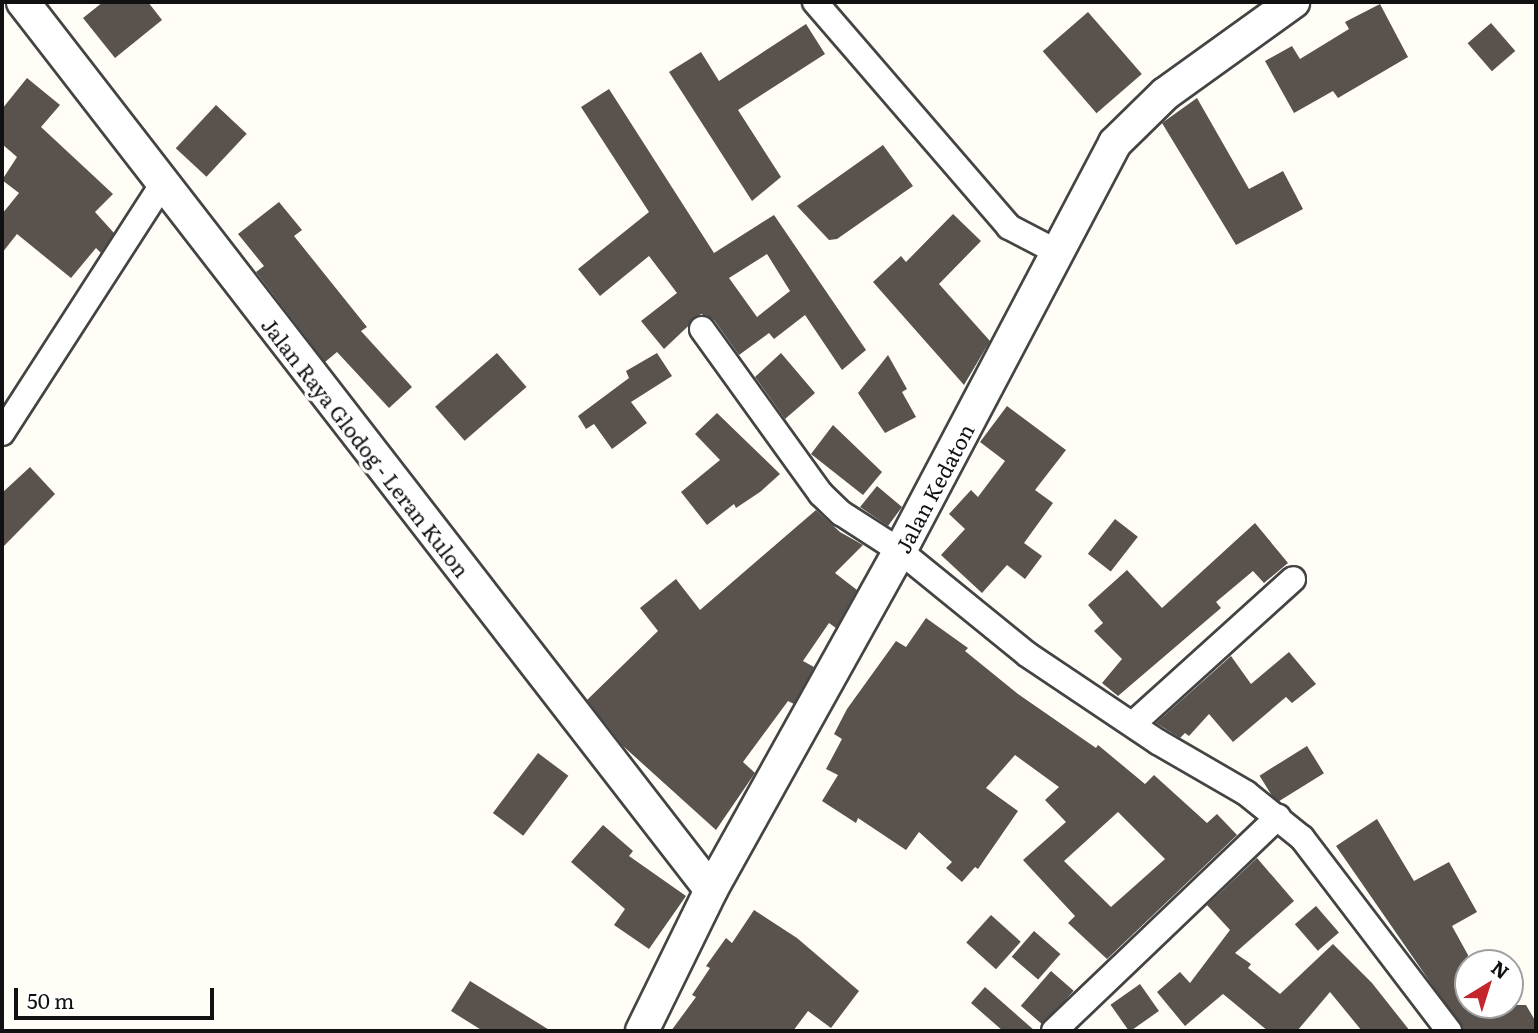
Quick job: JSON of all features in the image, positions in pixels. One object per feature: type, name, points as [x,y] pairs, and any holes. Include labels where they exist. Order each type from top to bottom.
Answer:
[{"type":"street","name":"Jalan Raya Glodog - Leran Kulon","points":[[23,2],[162,185],[711,890]]},
{"type":"street","points":[[815,2],[1009,227],[1059,253]]},
{"type":"street","name":"Jalan Kedaton","points":[[642,1031],[711,890],[900,551],[1115,143],[1132,121],[1293,2]]},
{"type":"street","points":[[2,433],[162,185]]},
{"type":"street","points":[[702,329],[821,494],[857,525],[900,551],[1028,654],[1135,722],[1158,742],[1278,817],[1301,838],[1449,1031]]},
{"type":"street","points":[[1135,722],[1293,579]]},
{"type":"street","points":[[1054,1031],[1278,817]]},
{"type":"building","points":[[103,2],[148,2],[162,20],[115,58],[83,18]]},
{"type":"building","points":[[1380,4],[1408,57],[1338,98],[1333,91],[1294,113],[1265,61],[1292,46],[1300,59],[1349,29],[1345,22]]},
{"type":"building","points":[[1088,12],[1142,74],[1097,113],[1043,51]]},
{"type":"building","points":[[1491,23],[1515,51],[1492,71],[1468,43]]},
{"type":"building","points":[[806,24],[825,54],[738,110],[781,177],[752,201],[669,72],[701,52],[719,81]]},
{"type":"building","points":[[27,78],[60,105],[41,127],[113,194],[95,212],[114,233],[101,253],[96,248],[71,278],[17,234],[2,253],[2,214],[19,193],[2,180],[17,157],[2,144],[2,109]]},
{"type":"building","points":[[609,89],[714,253],[774,215],[866,350],[842,370],[805,315],[774,339],[769,333],[739,355],[714,320],[701,314],[664,349],[641,321],[677,293],[649,256],[600,296],[578,269],[649,212],[581,107]],"holes":[[[767,254],[790,291],[757,317],[729,278]]]},
{"type":"building","points":[[1197,98],[1249,189],[1283,171],[1303,209],[1236,245],[1162,123]]},
{"type":"building","points":[[216,105],[247,134],[206,177],[176,148]]},
{"type":"building","points":[[883,145],[913,186],[837,239],[829,240],[797,206]]},
{"type":"building","points":[[279,202],[302,230],[294,236],[367,327],[361,331],[412,387],[389,408],[337,352],[325,362],[256,272],[264,266],[238,234]]},
{"type":"building","points":[[953,214],[981,241],[939,284],[990,341],[964,385],[873,282],[901,256],[906,262]]},
{"type":"building","points":[[497,353],[527,387],[465,441],[435,407]]},
{"type":"building","points":[[657,353],[672,376],[631,402],[647,423],[612,449],[594,424],[586,429],[578,416],[629,378],[626,371]]},
{"type":"building","points":[[781,353],[815,393],[785,419],[755,377]]},
{"type":"building","points":[[888,355],[907,389],[902,392],[916,417],[885,433],[858,393]]},
{"type":"building","points":[[1007,406],[1066,450],[1035,490],[1053,503],[1024,543],[1042,556],[1025,579],[1007,565],[982,593],[941,555],[965,529],[949,514],[971,490],[978,497],[1005,461],[980,442]]},
{"type":"building","points":[[717,413],[780,474],[760,492],[736,508],[734,504],[707,525],[681,492],[720,460],[695,434]]},
{"type":"building","points":[[833,425],[882,472],[863,495],[811,454]]},
{"type":"building","points":[[30,467],[55,494],[2,548],[2,493]]},
{"type":"building","points":[[877,486],[902,507],[888,526],[860,507]]},
{"type":"building","points":[[816,510],[840,532],[863,545],[835,573],[857,590],[836,628],[829,623],[803,661],[814,667],[794,704],[788,701],[743,762],[755,773],[716,830],[623,746],[587,700],[658,631],[640,608],[676,579],[700,610]]},
{"type":"building","points":[[1115,519],[1138,537],[1111,572],[1088,554]]},
{"type":"building","points":[[1255,523],[1288,563],[1264,583],[1253,571],[1216,602],[1221,608],[1118,696],[1102,683],[1122,659],[1094,631],[1103,623],[1088,605],[1127,570],[1162,608]]},
{"type":"building","points":[[926,618],[968,648],[965,651],[1018,694],[1096,748],[1098,745],[1145,784],[1154,775],[1207,823],[1217,814],[1237,835],[1107,959],[1068,923],[1075,916],[1023,860],[1066,822],[1045,800],[1059,787],[1015,755],[986,788],[1018,811],[978,869],[975,867],[962,882],[946,868],[952,862],[919,832],[906,850],[858,818],[856,823],[822,801],[838,775],[826,769],[842,739],[834,734],[847,709],[896,641],[906,647]],"holes":[[[1118,812],[1165,859],[1111,907],[1064,861]]]},
{"type":"building","points":[[1289,652],[1316,684],[1292,703],[1286,697],[1233,742],[1209,714],[1189,736],[1185,733],[1180,738],[1156,723],[1231,656],[1251,684]]},
{"type":"building","points":[[1307,746],[1324,773],[1276,803],[1260,776]]},
{"type":"building","points":[[538,753],[568,776],[523,836],[493,813]]},
{"type":"building","points":[[1377,819],[1414,881],[1449,862],[1477,912],[1452,926],[1465,949],[1454,949],[1454,1017],[1336,846]]},
{"type":"building","points":[[603,825],[633,851],[629,856],[686,896],[649,949],[614,925],[625,909],[571,862]]},
{"type":"building","points":[[1257,858],[1294,901],[1235,953],[1251,964],[1248,968],[1280,994],[1333,944],[1372,983],[1410,1031],[1362,1031],[1330,992],[1297,1031],[1268,1031],[1223,994],[1185,1026],[1157,992],[1180,972],[1190,983],[1230,930],[1207,905]]},
{"type":"building","points":[[1316,906],[1339,932],[1318,951],[1295,924]]},
{"type":"building","points":[[754,910],[797,938],[859,991],[831,1028],[808,1011],[793,1031],[671,1031],[696,997],[692,995],[710,968],[706,966],[726,938],[732,943]]},
{"type":"building","points":[[991,915],[1021,942],[996,969],[966,942]]},
{"type":"building","points":[[1034,931],[1060,954],[1038,980],[1012,957]]},
{"type":"building","points":[[1051,971],[1074,991],[1043,1025],[1021,1006]]},
{"type":"building","points":[[470,981],[551,1031],[483,1031],[451,1011]]},
{"type":"building","points":[[1140,984],[1159,1011],[1129,1031],[1111,1005]]},
{"type":"building","points":[[985,987],[1035,1031],[1003,1031],[971,1003]]},
{"type":"building","points":[[1524,1005],[1536,1022],[1536,1031],[1464,1031],[1456,1019],[1524,1019]]}]
